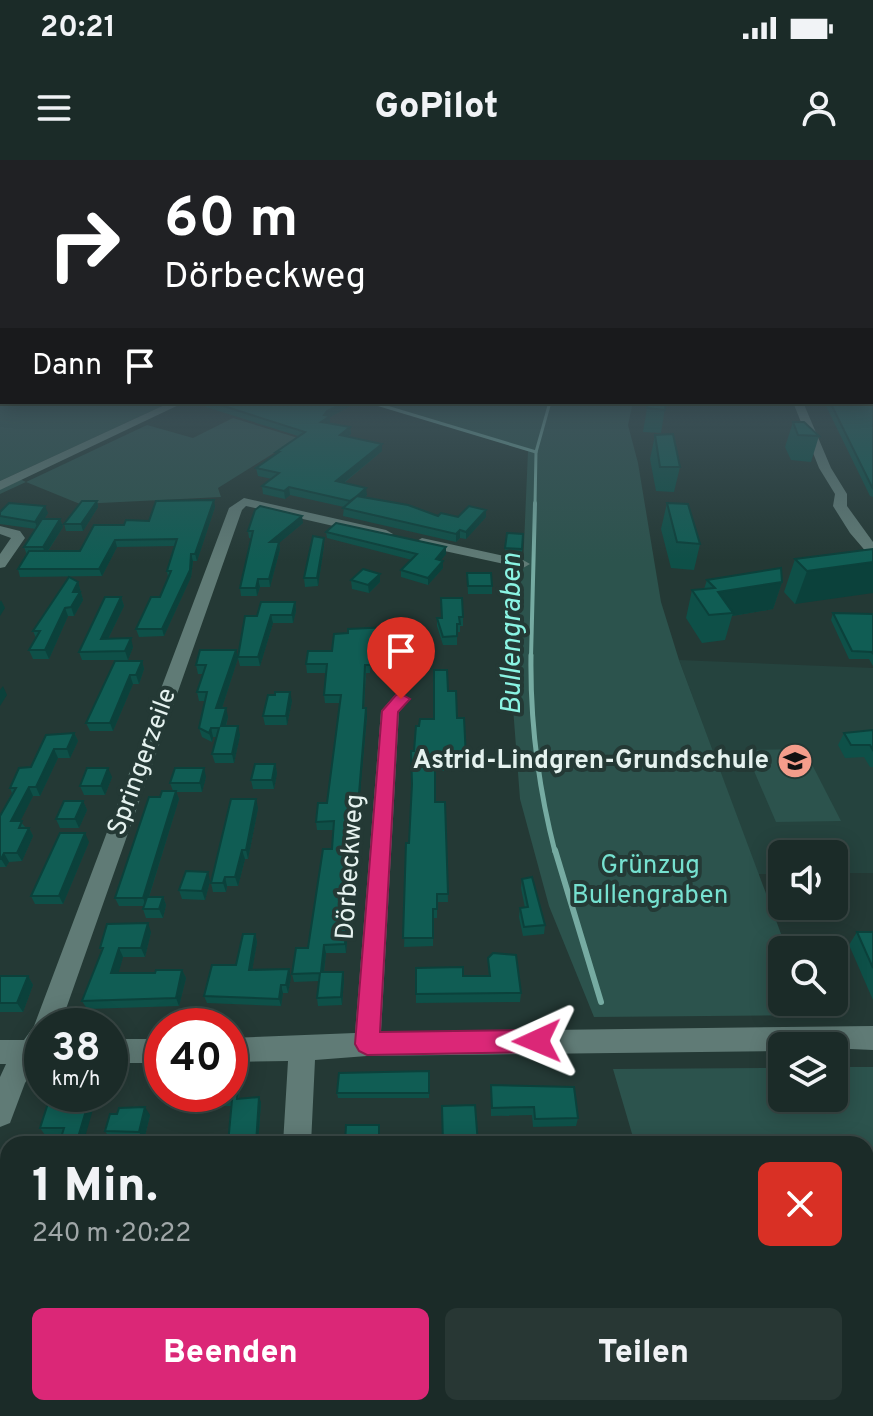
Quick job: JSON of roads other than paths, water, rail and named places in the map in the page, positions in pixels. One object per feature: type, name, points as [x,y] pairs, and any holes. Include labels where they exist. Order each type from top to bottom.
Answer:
[{"type":"street","points":[[0,486],[91,444]]},
{"type":"street","points":[[815,444],[841,494],[840,506],[873,551]]},
{"type":"street","name":"Springerzeile","points":[[54,1008],[236,508],[244,502],[523,564]]},
{"type":"street","points":[[0,530],[15,534],[18,538],[0,564]]},
{"type":"street","name":"Dörbeckweg","points":[[367,1044],[390,711],[401,699]]},
{"type":"street","points":[[248,1050],[367,1044],[873,1038]]},
{"type":"street","points":[[0,1052],[24,1048]]},
{"type":"street","points":[[297,1136],[302,1049]]},
{"type":"street","points":[[0,1113],[14,1076],[24,1064]]},
{"type":"waterway","points":[[508,444],[536,452]]},
{"type":"waterway","name":"Bullengraben","points":[[536,452],[538,444]]},
{"type":"waterway","name":"Bullengraben","points":[[535,505],[536,452]]},
{"type":"waterway","name":"Bullengraben","points":[[531,656],[535,503]]},
{"type":"waterway","name":"Bullengraben","points":[[531,656],[536,754],[555,852]]},
{"type":"waterway","name":"Bullengraben","points":[[555,850],[601,1002]]},
{"type":"place","name":"Astrid-Lindgren-Grundschule","points":[[795,761]]},
{"type":"park label","name":"Grünzug Bullengraben","points":[[650,881]]}]
